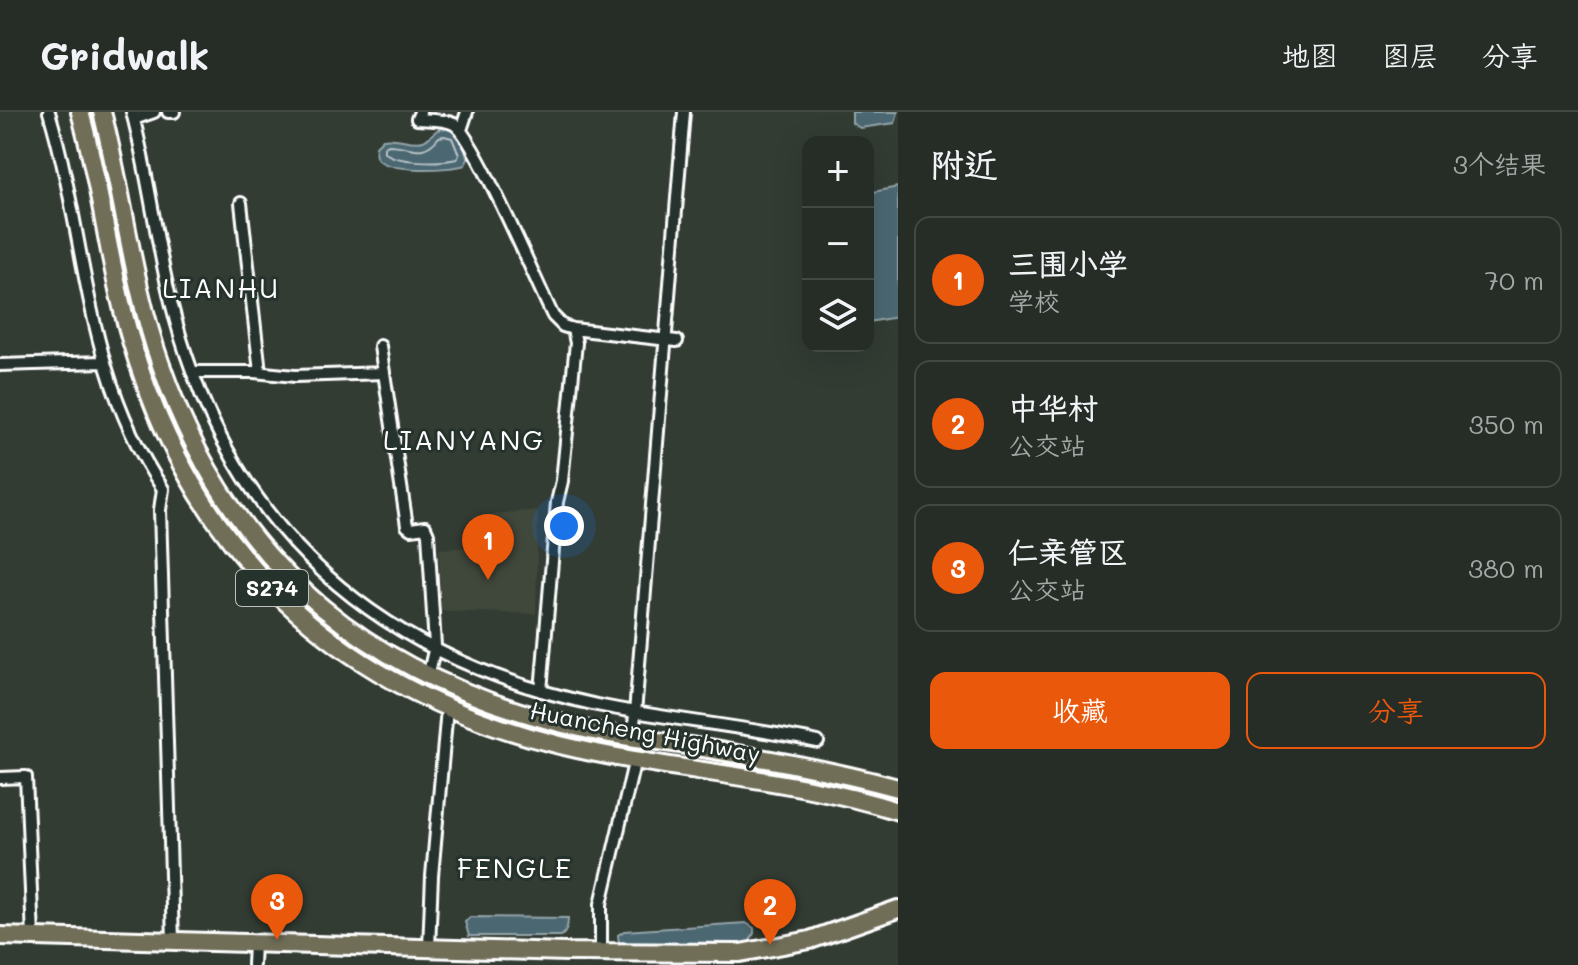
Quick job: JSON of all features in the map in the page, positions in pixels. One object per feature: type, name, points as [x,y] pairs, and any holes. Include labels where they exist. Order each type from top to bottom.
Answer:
[{"type":"main road","name":"Huancheng Highway","points":[[80,112],[130,339],[164,432],[197,493],[241,554],[276,593],[310,624],[376,672],[447,709],[530,737],[861,799],[898,811]]},
{"type":"main road","name":"Huancheng Highway","points":[[102,112],[150,333],[183,423],[209,473],[257,541],[307,594],[358,635],[428,677],[459,692],[509,709],[564,724],[815,768],[898,788]]},
{"type":"main road","points":[[747,777],[750,757]]},
{"type":"main road","points":[[0,936],[740,953],[810,940],[898,909]]},
{"type":"street","points":[[49,112],[66,176],[103,362],[130,435],[163,489],[160,510],[173,941]]},
{"type":"street","points":[[151,112],[133,116],[162,264],[192,372],[227,450],[250,486],[286,533],[360,604],[434,650],[469,667],[541,691],[635,712],[818,742]]},
{"type":"street","points":[[420,112],[417,119],[449,122],[461,130],[486,174],[553,316],[563,326],[677,341]]},
{"type":"street","points":[[461,130],[467,112]]},
{"type":"street","points":[[633,738],[684,112]]},
{"type":"street","points":[[241,203],[260,372]]},
{"type":"street","points":[[541,691],[557,502],[562,481],[576,343],[573,329]]},
{"type":"street","points":[[380,346],[407,526],[411,529],[425,527],[428,534],[434,650],[428,677]]},
{"type":"street","points":[[0,365],[103,362]]},
{"type":"street","points":[[192,372],[260,372],[295,376],[384,373]]},
{"type":"street","points":[[429,947],[447,709]]},
{"type":"street","points":[[601,952],[601,904],[635,759]]},
{"type":"street","points":[[0,778],[26,777],[33,937]]},
{"type":"street","points":[[253,965],[254,943]]},
{"type":"shaded area","points":[[538,510],[536,614],[441,611],[439,549],[484,546],[472,516]]},
{"type":"water","points":[[852,112],[898,112],[895,123],[860,128],[852,123]]},
{"type":"water","points":[[444,128],[457,130],[468,159],[465,165],[405,168],[383,163],[376,157],[376,146],[383,139],[419,142]]},
{"type":"water","points":[[898,187],[898,317],[874,321],[874,208],[874,192]]},
{"type":"water","points":[[470,917],[568,918],[568,921],[566,931],[561,936],[469,936],[465,922]]},
{"type":"water","points":[[746,923],[754,928],[749,943],[698,947],[619,944],[618,935],[624,931]]},
{"type":"place","name":"三围小学","points":[[488,580]]},
{"type":"place","name":"仁亲管区","points":[[277,940]]},
{"type":"place","name":"中华村","points":[[770,945]]},
{"type":"district","name":"LIANHU","points":[[221,288]]},
{"type":"district","name":"LIANYANG","points":[[464,440]]},
{"type":"district","name":"FENGLE","points":[[515,868]]}]
